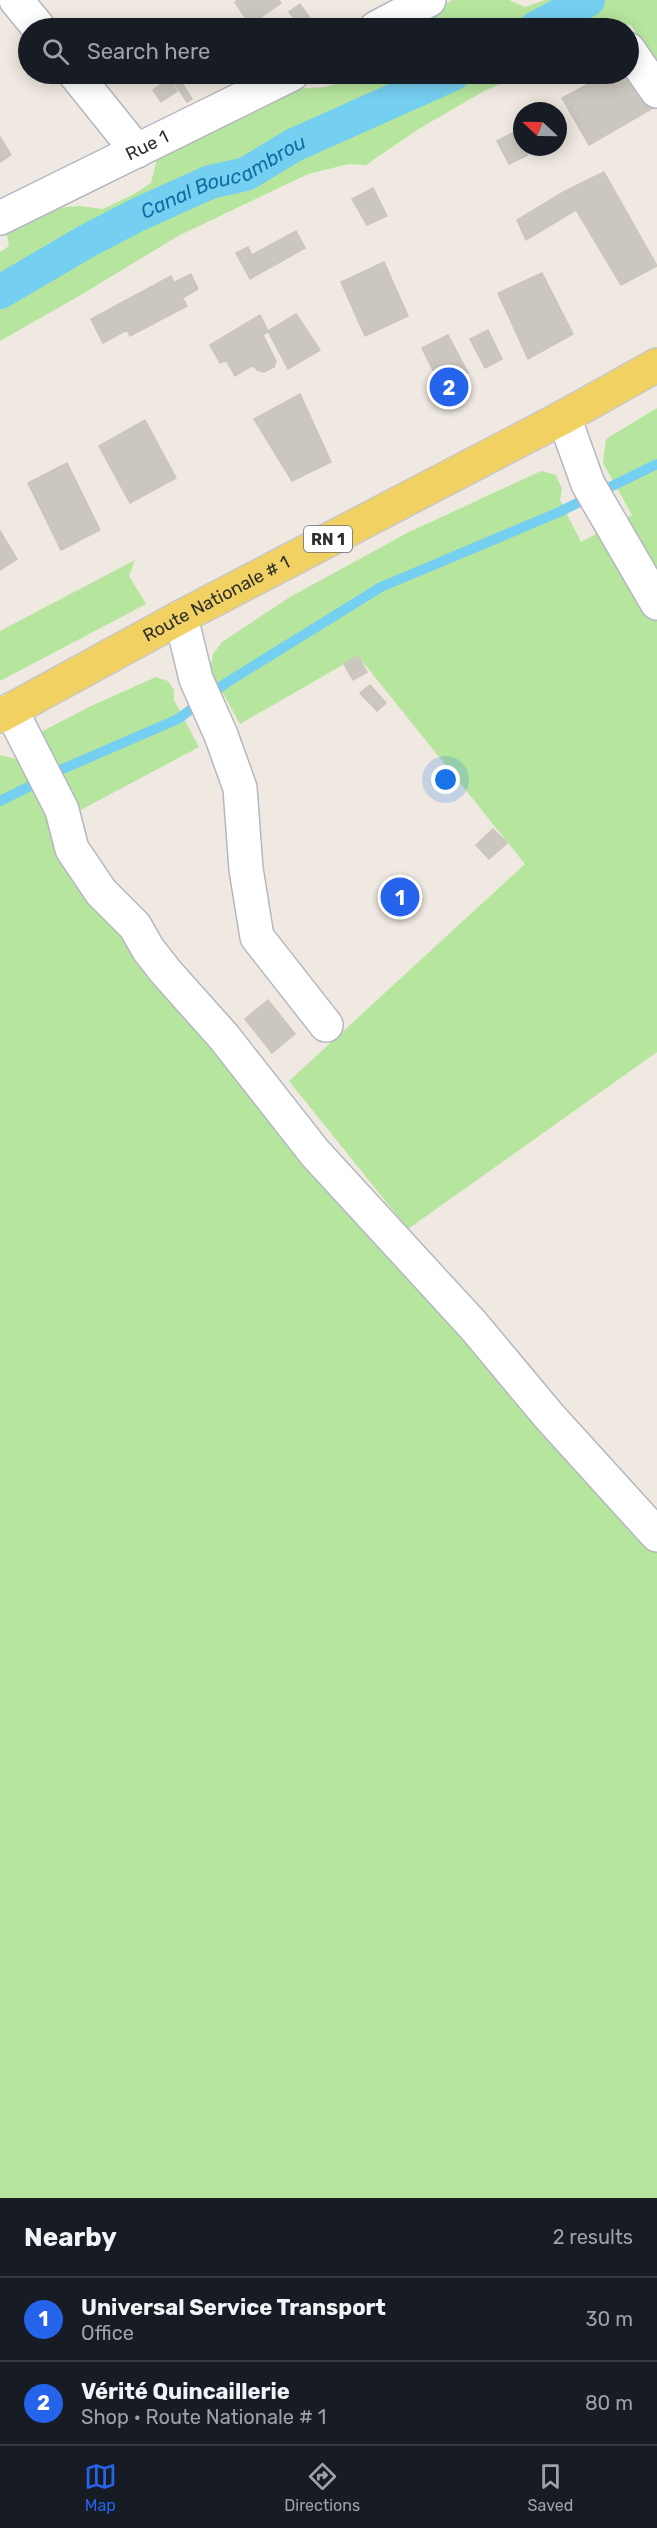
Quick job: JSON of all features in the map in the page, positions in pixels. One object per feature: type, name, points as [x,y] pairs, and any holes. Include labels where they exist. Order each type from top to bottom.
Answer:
[{"type":"main road","name":"Route Nationale # 1","points":[[5,713],[181,617],[564,417],[657,365]]},
{"type":"street","points":[[16,0],[31,18]]},
{"type":"street","points":[[395,18],[429,0]]},
{"type":"street","points":[[639,65],[657,92]]},
{"type":"street","points":[[83,84],[137,152]]},
{"type":"street","name":"Rue 1","points":[[0,218],[272,84]]},
{"type":"street","points":[[564,417],[588,484],[657,603]]},
{"type":"street","points":[[181,617],[196,679],[240,788],[246,869],[257,937],[326,1025]]},
{"type":"street","points":[[5,713],[62,810],[72,849],[101,892],[135,926],[148,949],[166,972],[224,1037],[315,1153],[473,1325],[549,1416],[657,1535]]},
{"type":"green space","points":[[453,0],[509,0],[525,7],[545,0],[570,0],[533,18],[420,18]]},
{"type":"green space","points":[[597,0],[657,0],[657,65],[639,37],[639,18],[564,18]]},
{"type":"green space","points":[[334,84],[411,84],[226,168],[0,282],[0,252],[9,246],[6,230],[55,208],[80,206],[103,209],[151,183],[157,159],[184,147],[269,97],[293,89],[325,87]]},
{"type":"green space","points":[[442,84],[500,84],[484,91],[417,130],[366,165],[349,164],[308,174],[178,236],[0,341],[0,300],[96,243],[157,211],[219,185],[253,175],[326,136],[385,114]]},
{"type":"green space","points":[[657,408],[657,1052],[408,1229],[289,1081],[525,864],[358,656],[240,724],[210,670],[213,654],[222,642],[290,597],[407,533],[541,471],[556,475],[562,489],[560,500],[581,542],[632,515],[603,463],[606,439]]},
{"type":"green space","points":[[135,560],[129,576],[146,604],[0,681],[0,631]]},
{"type":"green space","points":[[156,677],[168,681],[174,690],[174,700],[199,747],[77,812],[39,733],[91,706]]},
{"type":"green space","points":[[0,755],[20,760],[64,845],[65,869],[657,1553],[657,2198],[0,2198]]},
{"type":"building","points":[[238,0],[279,0],[281,3],[260,18],[245,18],[235,2]]},
{"type":"building","points":[[300,4],[310,18],[294,18],[289,12]]},
{"type":"building","points":[[162,84],[172,84],[177,91],[161,102],[153,90]]},
{"type":"building","points":[[175,84],[183,84],[192,99],[187,102]]},
{"type":"building","points":[[588,84],[637,84],[653,108],[589,145],[567,107],[567,102],[562,98]]},
{"type":"building","points":[[513,133],[513,156],[526,156],[509,164],[497,141]]},
{"type":"building","points":[[0,137],[11,155],[0,162]]},
{"type":"building","points":[[604,172],[657,266],[621,285],[565,191]]},
{"type":"building","points":[[373,188],[387,216],[367,225],[352,199]]},
{"type":"building","points":[[565,191],[576,210],[526,240],[517,220]]},
{"type":"building","points":[[296,231],[305,248],[250,279],[236,253],[248,247],[252,255]]},
{"type":"building","points":[[384,262],[408,316],[365,336],[341,282]]},
{"type":"building","points":[[542,273],[573,334],[528,359],[498,293]]},
{"type":"building","points":[[191,274],[198,289],[183,298],[175,282]]},
{"type":"building","points":[[171,276],[187,306],[130,336],[127,330],[103,343],[91,319]]},
{"type":"building","points":[[296,314],[320,350],[288,369],[268,331]]},
{"type":"building","points":[[260,315],[268,331],[263,335],[276,361],[274,367],[264,372],[257,370],[253,365],[235,376],[226,360],[220,363],[210,345]]},
{"type":"building","points":[[488,330],[502,359],[485,368],[470,339]]},
{"type":"building","points":[[448,335],[468,373],[455,380],[462,394],[448,401],[422,348]]},
{"type":"building","points":[[300,394],[331,462],[292,481],[254,419]]},
{"type":"building","points":[[145,420],[176,478],[130,503],[99,446]]},
{"type":"building","points":[[67,463],[100,530],[61,550],[28,483]]},
{"type":"building","points":[[0,531],[17,559],[0,570]]},
{"type":"building","points":[[358,656],[367,672],[353,680],[344,664]]},
{"type":"building","points":[[370,685],[386,703],[377,711],[360,693]]},
{"type":"building","points":[[493,829],[507,843],[489,859],[476,845]]},
{"type":"building","points":[[268,1000],[295,1034],[272,1053],[245,1019]]},
{"type":"waterway","name":"Canal Boucambrou","points":[[555,18],[588,0]]},
{"type":"waterway","name":"Canal Boucambrou","points":[[0,292],[87,241],[137,215],[210,182],[246,174],[294,145],[431,84]]},
{"type":"waterway","points":[[51,774],[178,719],[226,683],[381,587],[557,513],[657,464]]},
{"type":"waterway","points":[[0,801],[38,782]]},
{"type":"place","name":"Vérité Quincaillerie","points":[[449,387]]},
{"type":"place","name":"Universal Service Transport","points":[[400,897]]}]
